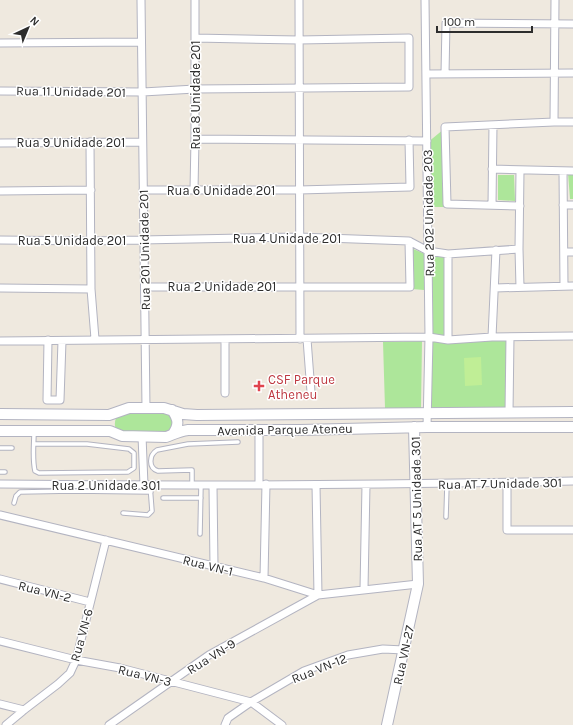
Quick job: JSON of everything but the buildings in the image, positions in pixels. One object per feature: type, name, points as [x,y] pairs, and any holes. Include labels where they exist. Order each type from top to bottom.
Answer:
[{"type":"street","name":"Rua 201 Unidade 201","points":[[141,0],[146,408]]},
{"type":"street","name":"Rua 8 Unidade 201","points":[[194,190],[196,0]]},
{"type":"street","points":[[299,0],[299,286],[310,392]]},
{"type":"street","name":"Rua 202 Unidade 203","points":[[425,0],[429,337],[426,413],[427,427]]},
{"type":"street","points":[[554,122],[555,0]]},
{"type":"street","points":[[445,74],[446,23],[573,24]]},
{"type":"street","points":[[142,92],[195,89],[409,88],[409,38],[299,40],[195,38]]},
{"type":"street","points":[[417,38],[425,38]]},
{"type":"street","points":[[0,43],[142,42]]},
{"type":"street","points":[[426,74],[573,73]]},
{"type":"street","name":"Rua 11 Unidade 201","points":[[0,91],[142,92]]},
{"type":"street","points":[[520,206],[447,204],[445,126],[573,122]]},
{"type":"street","points":[[492,205],[493,125]]},
{"type":"street","points":[[195,139],[409,140],[427,142]]},
{"type":"street","name":"Rua 6 Unidade 201","points":[[143,190],[299,190],[410,187],[409,140]]},
{"type":"street","points":[[90,142],[91,289],[95,339]]},
{"type":"street","name":"Rua 9 Unidade 201","points":[[0,143],[142,142]]},
{"type":"street","points":[[492,169],[573,172]]},
{"type":"street","points":[[520,171],[520,287]]},
{"type":"street","points":[[563,172],[564,286]]},
{"type":"street","points":[[0,191],[91,190]]},
{"type":"street","points":[[563,205],[573,205]]},
{"type":"street","name":"Rua 4 Unidade 201","points":[[144,240],[299,237],[409,241],[428,251]]},
{"type":"street","name":"Rua 5 Unidade 201","points":[[0,240],[144,240]]},
{"type":"street","name":"Rua 2 Unidade 201","points":[[145,287],[410,287],[409,241]]},
{"type":"street","name":"Rua 202 Unidade 203","points":[[428,251],[448,254],[519,249]]},
{"type":"street","points":[[492,337],[496,250]]},
{"type":"street","points":[[564,252],[573,252]]},
{"type":"street","points":[[448,254],[448,340]]},
{"type":"street","points":[[495,288],[573,286]]},
{"type":"street","points":[[0,288],[91,289]]},
{"type":"street","points":[[0,341],[429,337],[448,340],[492,337],[573,336]]},
{"type":"street","points":[[509,412],[510,337]]},
{"type":"street","points":[[225,339],[225,393]]},
{"type":"street","points":[[48,340],[47,400],[60,400],[62,341]]},
{"type":"street","name":"Avenida Parque Ateneu","points":[[0,414],[109,415],[129,408],[164,408],[183,414],[573,412]]},
{"type":"street","points":[[172,410],[178,418],[178,427],[173,434]]},
{"type":"street","points":[[118,411],[111,422],[113,427],[122,436]]},
{"type":"street","name":"Rua AT 5 Unidade 301","points":[[415,413],[414,427],[418,584]]},
{"type":"street","name":"Avenida Parque Ateneu","points":[[0,431],[106,431],[122,436],[166,437],[179,431],[188,430],[414,427],[573,428]]},
{"type":"street","points":[[259,430],[263,484],[264,578]]},
{"type":"street","points":[[142,436],[149,488]]},
{"type":"street","name":"Rua AT 7 Unidade 301","points":[[213,486],[263,484],[366,485],[573,481]]},
{"type":"street","points":[[507,482],[507,530],[573,530]]},
{"type":"street","name":"Rua 2 Unidade 301","points":[[0,484],[149,488],[192,484],[213,486]]},
{"type":"street","points":[[316,485],[318,595]]},
{"type":"street","points":[[364,589],[366,485]]},
{"type":"street","points":[[213,486],[214,566]]},
{"type":"street","name":"Rua VN-1","points":[[0,515],[264,578],[318,595],[418,584]]},
{"type":"street","name":"Rua VN-6","points":[[6,725],[70,673],[76,660],[106,540]]},
{"type":"street","name":"Rua VN-2","points":[[0,579],[90,602]]},
{"type":"street","name":"Rua VN-27","points":[[387,725],[418,584]]},
{"type":"street","name":"Rua VN-9","points":[[110,725],[209,655],[318,595]]},
{"type":"street","name":"Rua VN-3","points":[[0,641],[76,660],[120,668],[251,702],[282,725]]},
{"type":"street","name":"Rua VN-12","points":[[218,725],[251,702],[304,671],[348,655],[383,649],[404,650]]},
{"type":"street","points":[[0,704],[24,710]]},
{"type":"street","points":[[225,725],[228,718]]},
{"type":"lane","points":[[34,431],[34,444],[34,467],[39,473],[128,472],[134,468],[134,453],[129,448],[87,444],[34,444]]},
{"type":"lane","points":[[192,484],[192,470],[154,470],[151,466],[151,456],[153,452],[188,444],[238,442]]},
{"type":"lane","points":[[0,448],[12,448]]},
{"type":"lane","points":[[200,534],[201,484]]},
{"type":"lane","points":[[446,484],[446,517]]},
{"type":"lane","points":[[14,502],[16,496],[20,492],[149,488],[152,512],[150,514],[123,513]]},
{"type":"lane","points":[[163,498],[201,498]]},
{"type":"green space","points":[[444,129],[445,207],[431,207],[427,143]]},
{"type":"green space","points":[[568,173],[573,173],[573,199],[570,199]]},
{"type":"green space","points":[[498,175],[514,175],[515,201],[498,200]]},
{"type":"green space","points":[[411,248],[425,254],[424,290],[412,289]]},
{"type":"green space","points":[[430,254],[445,256],[446,336],[432,335]]},
{"type":"green space","points":[[430,340],[507,340],[506,410],[429,409]]},
{"type":"green space","points":[[422,341],[421,409],[385,408],[383,342]]},
{"type":"green space","points":[[481,357],[482,385],[465,386],[464,358]]},
{"type":"green space","points":[[120,412],[168,412],[174,423],[168,433],[140,435],[124,434],[117,431],[115,425],[116,418]]},
{"type":"place","name":"CSF Parque Atheneu","points":[[259,386]]}]
